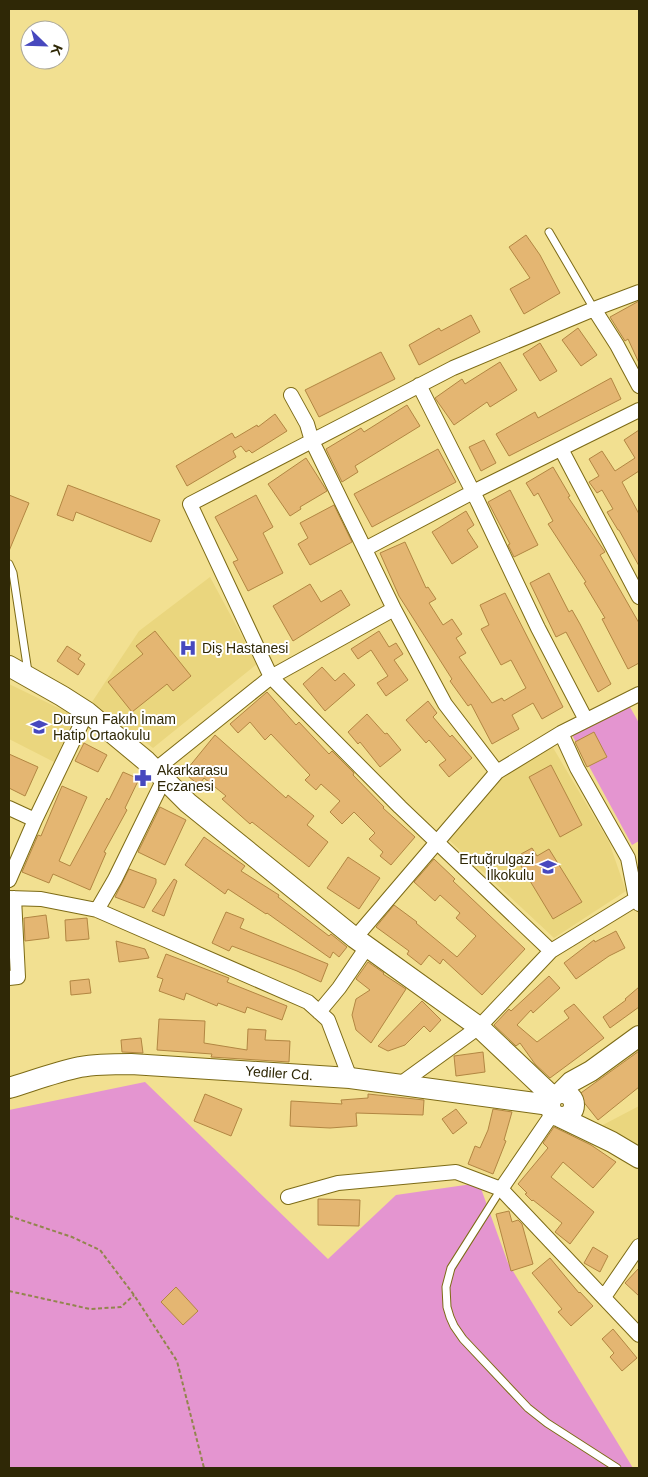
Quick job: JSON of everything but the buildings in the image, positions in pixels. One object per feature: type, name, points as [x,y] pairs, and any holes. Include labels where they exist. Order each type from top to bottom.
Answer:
[{"type":"street","points":[[551,951],[437,842],[271,677],[190,504],[452,368],[639,292]]},
{"type":"street","points":[[594,309],[617,345],[639,386]]},
{"type":"street","points":[[419,385],[538,628],[586,720]]},
{"type":"street","points":[[291,396],[307,424],[312,441],[394,609],[445,704],[497,772]]},
{"type":"street","points":[[365,548],[560,448],[639,410]]},
{"type":"street","points":[[560,448],[639,597]]},
{"type":"street","points":[[97,910],[115,879],[160,774],[271,677],[394,609]]},
{"type":"street","points":[[9,666],[87,712],[160,774],[188,803],[361,943],[479,1027],[560,1104],[596,1123],[612,1142],[639,1158]]},
{"type":"street","points":[[319,1012],[339,988],[361,943],[437,842],[497,772],[561,733],[639,694]]},
{"type":"street","points":[[9,880],[35,820],[87,712]]},
{"type":"street","points":[[399,1085],[479,1027],[551,951],[638,902],[634,855],[577,768],[561,733]]},
{"type":"street","points":[[9,808],[35,820]]},
{"type":"street","points":[[9,978],[18,976],[11,898],[41,899],[97,910],[308,1002],[328,1020],[350,1078]]},
{"type":"street","points":[[501,1189],[560,1104],[591,1071],[639,1036]]},
{"type":"street","name":"Yediler Cd.","points":[[9,1088],[58,1072],[106,1064],[350,1078],[560,1104]]},
{"type":"street","points":[[288,1197],[338,1183],[456,1172],[501,1189],[639,1334]]},
{"type":"street","points":[[604,1297],[639,1246]]},
{"type":"lane","points":[[549,232],[594,309]]},
{"type":"lane","points":[[9,564],[13,573],[28,676]]},
{"type":"lane","points":[[501,1189],[451,1268],[446,1297],[454,1326],[463,1339],[528,1408],[617,1468]]},
{"type":"path","points":[[9,1216],[72,1237],[100,1250],[134,1295],[177,1361],[204,1468]]},
{"type":"path","points":[[9,1291],[90,1309],[121,1308],[134,1295]]},
{"type":"shaded area","name":"Diş Hastanesi","points":[[210,577],[257,664],[153,748],[92,702],[139,631]]},
{"type":"shaded area","name":"Dursun Fakıh İmam Hatip Ortaokulu","points":[[9,684],[75,716],[54,762],[9,739]]},
{"type":"shaded area","points":[[630,707],[639,723],[639,841],[632,845],[572,735]]},
{"type":"shaded area","name":"Ertuğrulgazi İlkokulu","points":[[552,746],[609,842],[626,891],[554,938],[449,840],[506,770]]},
{"type":"shaded area","points":[[145,1082],[328,1259],[396,1195],[479,1183],[508,1263],[633,1468],[9,1468],[9,1110]]},
{"type":"shaded area","points":[[639,1106],[639,1148],[599,1127]]},
{"type":"place","name":"Diş Hastanesi","points":[[188,648]]},
{"type":"place","name":"Dursun Fakıh İmam Hatip Ortaokulu","points":[[39,727]]},
{"type":"place","name":"Akarkarasu Eczanesi","points":[[143,778]]},
{"type":"place","name":"Ertuğrulgazi İlkokulu","points":[[548,867]]}]
